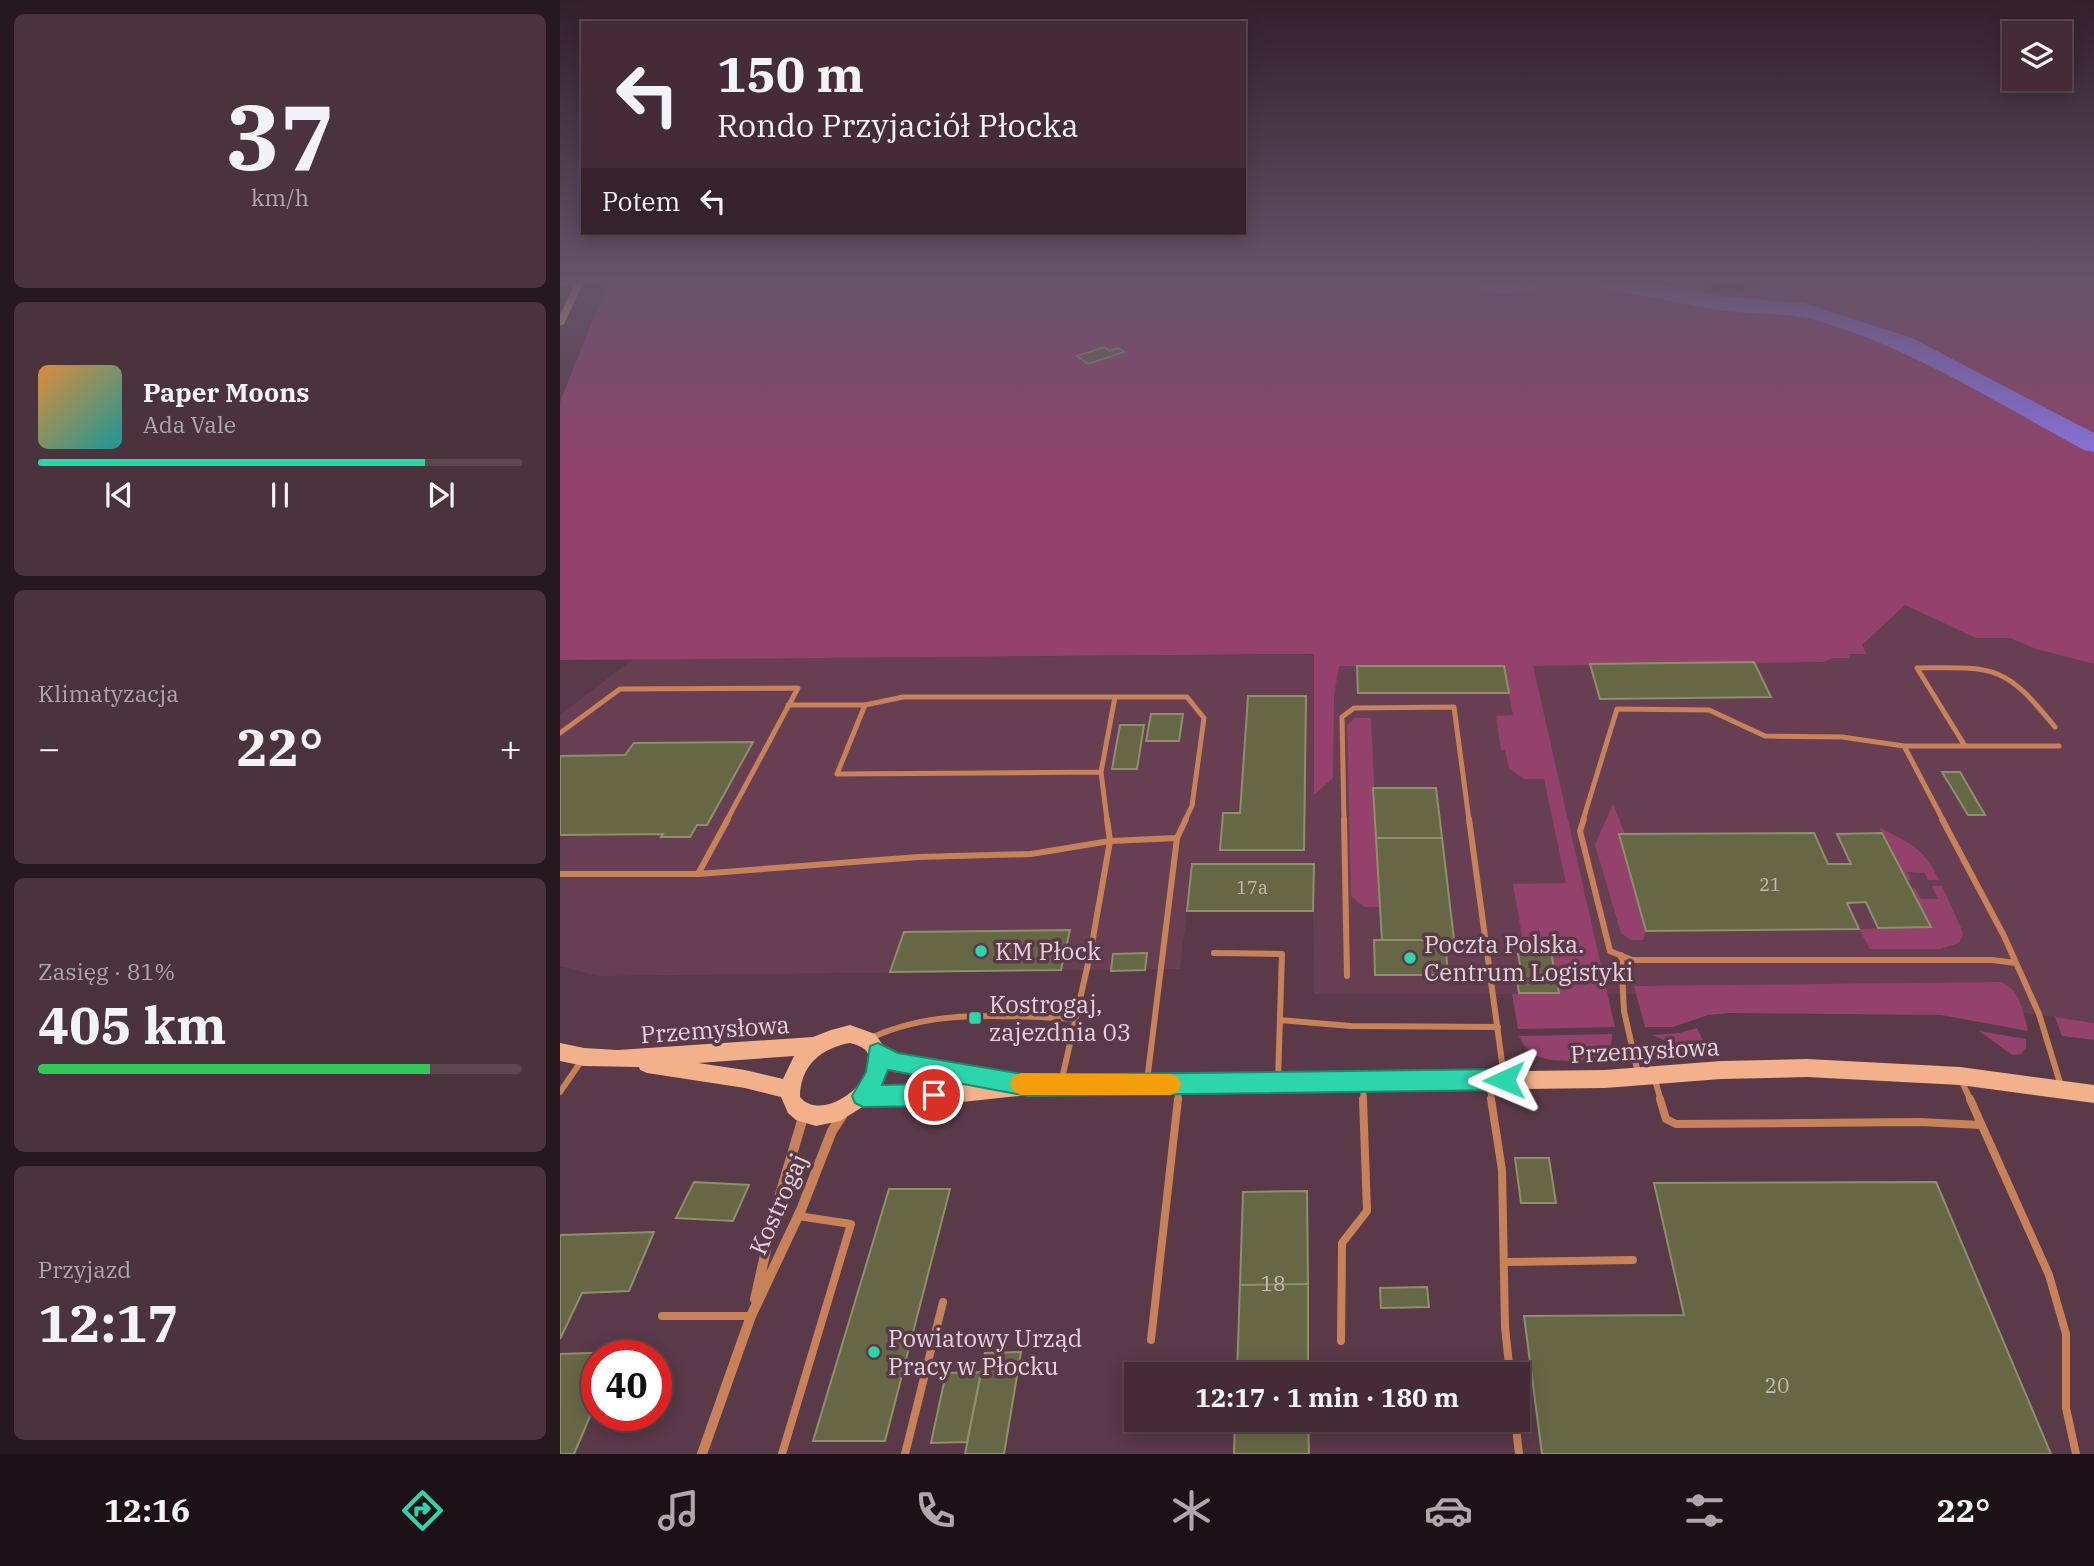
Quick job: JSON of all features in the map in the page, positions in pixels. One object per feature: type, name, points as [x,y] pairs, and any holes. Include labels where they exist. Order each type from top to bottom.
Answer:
[{"type":"street","points":[[850,1034],[873,1047],[877,1074],[863,1096],[846,1109],[824,1116],[804,1113],[794,1104],[790,1090],[796,1067],[816,1046],[850,1034]]},
{"type":"street","name":"Przemysłowa","points":[[618,1059],[816,1046]]},
{"type":"street","name":"Przemysłowa","points":[[873,1047],[905,1065],[1028,1086]]},
{"type":"street","name":"Przemysłowa","points":[[560,1052],[745,1079],[790,1090]]},
{"type":"street","name":"Przemysłowa","points":[[863,1096],[915,1097],[1061,1085],[1605,1079],[1646,1074],[1807,1068],[1960,1076],[2094,1094]]},
{"type":"street","name":"Kostrogaj","points":[[702,1454],[751,1316],[798,1216],[832,1131],[846,1109]]},
{"type":"street","name":"Kostrogaj","points":[[751,1316],[776,1207],[804,1113]]},
{"type":"lane","points":[[1965,746],[1917,668],[1984,668],[2001,672],[2028,692],[2055,727]]},
{"type":"lane","points":[[560,733],[620,689],[798,688],[698,874]]},
{"type":"lane","points":[[788,705],[865,705],[903,697],[1187,697],[1204,718],[1192,806],[1177,838],[1146,1084]]},
{"type":"lane","points":[[1061,1085],[1110,841],[1101,772],[1115,697]]},
{"type":"lane","points":[[865,705],[836,774],[1101,772]]},
{"type":"lane","points":[[1346,976],[1342,716],[1354,708],[1454,707],[1498,1027],[1497,1080],[1505,1262],[1505,1327],[1509,1362]]},
{"type":"lane","points":[[2016,963],[1992,960],[1632,960],[1610,951],[1580,831],[1617,709],[1709,710],[1765,736],[1842,737],[1904,746],[2059,746]]},
{"type":"lane","points":[[1904,746],[2016,963],[2039,1014],[2062,1088]]},
{"type":"lane","points":[[560,874],[698,874],[918,858],[1031,854],[1110,841],[1177,838]]},
{"type":"lane","points":[[1214,953],[1282,954],[1278,1083]]},
{"type":"lane","points":[[1621,955],[1624,1011],[1646,1074],[1666,1119],[1676,1124],[1929,1122],[1981,1125]]},
{"type":"lane","points":[[873,1047],[885,1029],[920,1021],[1076,1019]]},
{"type":"lane","points":[[1280,1020],[1351,1026],[1498,1027]]},
{"type":"lane","points":[[560,1092],[584,1057]]},
{"type":"lane","points":[[1960,1076],[2049,1275],[2066,1334],[2066,1408],[2076,1454]]},
{"type":"lane","points":[[1341,1341],[1342,1243],[1367,1211],[1363,1082]]},
{"type":"lane","points":[[1152,1340],[1179,1084]]},
{"type":"lane","points":[[782,1454],[851,1224],[798,1216]]},
{"type":"lane","points":[[1505,1262],[1633,1260]]},
{"type":"lane","points":[[905,1454],[943,1302]]},
{"type":"lane","points":[[662,1316],[751,1316]]},
{"type":"lane","points":[[1516,1432],[1519,1454]]},
{"type":"shaded area","points":[[582,347],[2094,347],[2094,664],[2036,649],[2010,638],[1976,638],[1905,605],[1862,645],[1867,654],[1848,654],[1850,658],[1833,658],[1823,662],[1533,666],[1615,1027],[1518,1029],[1512,994],[1558,993],[1551,953],[1525,953],[1513,884],[1566,883],[1544,779],[1524,779],[1509,768],[1505,750],[1501,750],[1496,716],[1513,715],[1504,666],[1339,666],[1334,696],[1333,778],[1314,795],[1314,654],[560,660],[560,402]]},
{"type":"shaded area","points":[[1893,588],[2036,649],[2094,664],[2094,1023],[1962,1004],[1808,994],[1314,994],[1313,911],[1187,911],[1180,969],[597,976],[560,966],[560,715],[633,659],[1516,653]]},
{"type":"shaded area","points":[[1354,718],[1371,718],[1380,907],[1364,907],[1351,896],[1347,726]]},
{"type":"shaded area","points":[[1613,804],[1625,834],[1619,835],[1646,931],[1643,940],[1631,940],[1621,933],[1595,845]]},
{"type":"shaded area","points":[[1879,827],[1915,847],[1939,880],[1928,880],[1925,873],[1908,872],[1911,880],[1906,880]]},
{"type":"shaded area","points":[[1932,886],[1942,886],[1963,934],[1959,943],[1940,949],[1870,949],[1859,929],[1930,927],[1910,888],[1915,888],[1921,899],[1938,899]]},
{"type":"shaded area","points":[[2000,982],[2016,995],[2028,1031],[1941,1015],[1729,1013],[1708,1015],[1673,1027],[1645,1027],[1634,986]]},
{"type":"shaded area","points":[[2055,1017],[2094,1023],[2094,1040],[2062,1036]]},
{"type":"shaded area","points":[[1697,1028],[1704,1042],[1701,1045],[1674,1045],[1653,1035],[1679,1033]]},
{"type":"shaded area","points":[[1979,1031],[2026,1039],[2026,1047],[2021,1054],[2012,1055]]},
{"type":"shaded area","points":[[1612,1034],[1612,1042],[1606,1053],[1596,1059],[1574,1061],[1549,1060],[1535,1055],[1519,1036]]},
{"type":"building","points":[[1104,347],[1110,351],[1118,348],[1124,352],[1088,364],[1077,356]]},
{"type":"building","points":[[1754,662],[1771,697],[1600,699],[1590,664]]},
{"type":"building","points":[[1357,666],[1504,666],[1509,693],[1358,693]]},
{"type":"building","points":[[1248,696],[1306,696],[1304,850],[1220,850],[1223,813],[1240,813]]},
{"type":"building","points":[[1151,714],[1183,714],[1179,741],[1146,741]]},
{"type":"building","points":[[1120,725],[1144,725],[1137,769],[1112,769]]},
{"type":"building","points":[[753,742],[707,825],[697,825],[690,837],[661,837],[663,834],[560,835],[560,756],[625,755],[634,743]]},
{"type":"building","points":[[1942,772],[1960,772],[1985,815],[1968,815]]},
{"type":"building","points":[[1373,788],[1436,788],[1442,838],[1376,838]]},
{"type":"building","points":[[1814,833],[1828,864],[1851,864],[1837,834],[1882,833],[1931,927],[1878,928],[1866,902],[1847,903],[1859,929],[1646,931],[1619,834]]},
{"type":"building","points":[[1376,838],[1442,838],[1454,940],[1382,940]]},
{"type":"building","points":[[1192,864],[1314,864],[1313,911],[1187,911]]},
{"type":"building","name":"KM Płock","points":[[1070,930],[1061,970],[890,972],[904,932]]},
{"type":"building","name":"Poczta Polska. Centrum Logistyki","points":[[1374,940],[1445,940],[1448,975],[1375,975]]},
{"type":"building","points":[[1147,953],[1145,970],[1111,971],[1113,954]]},
{"type":"building","points":[[1551,953],[1559,993],[1519,993],[1517,980],[1523,980],[1518,954]]},
{"type":"building","points":[[1515,1158],[1549,1158],[1556,1203],[1521,1203]]},
{"type":"building","points":[[694,1182],[749,1185],[733,1221],[676,1218]]},
{"type":"building","points":[[1936,1182],[2051,1454],[1542,1454],[1524,1316],[1684,1315],[1654,1183]]},
{"type":"building","name":"Powiatowy Urząd Pracy w Płocku","points":[[889,1189],[950,1189],[885,1441],[813,1441]]},
{"type":"building","points":[[1307,1191],[1308,1284],[1240,1285],[1243,1192]]},
{"type":"building","points":[[654,1232],[629,1291],[582,1293],[560,1339],[560,1235]]},
{"type":"building","points":[[1308,1284],[1308,1362],[1237,1362],[1240,1285]]},
{"type":"building","points":[[1427,1287],[1429,1307],[1381,1308],[1380,1288]]},
{"type":"building","points":[[1021,1352],[1004,1454],[965,1454],[985,1353]]},
{"type":"building","points":[[581,1353],[581,1431],[584,1431],[574,1454],[560,1454],[560,1354]]},
{"type":"building","points":[[981,1372],[967,1442],[931,1443],[946,1373]]},
{"type":"building","points":[[1235,1432],[1308,1432],[1309,1454],[1234,1454]]},
{"type":"waterway","points":[[1911,347],[2094,444]]},
{"type":"slow traffic","points":[[1021,1084],[1170,1084]]},
{"type":"place","name":"KM Płock","points":[[981,951]]},
{"type":"place","name":"Poczta Polska. Centrum Logistyki","points":[[1410,958]]},
{"type":"place","name":"Kostrogaj, zajezdnia 03","points":[[975,1018]]},
{"type":"place","name":"Powiatowy Urząd Pracy w Płocku","points":[[874,1352]]},
{"type":"route","points":[[934,1095],[863,1096],[877,1074],[878,1054],[896,1063],[1028,1086],[1504,1080]]}]
